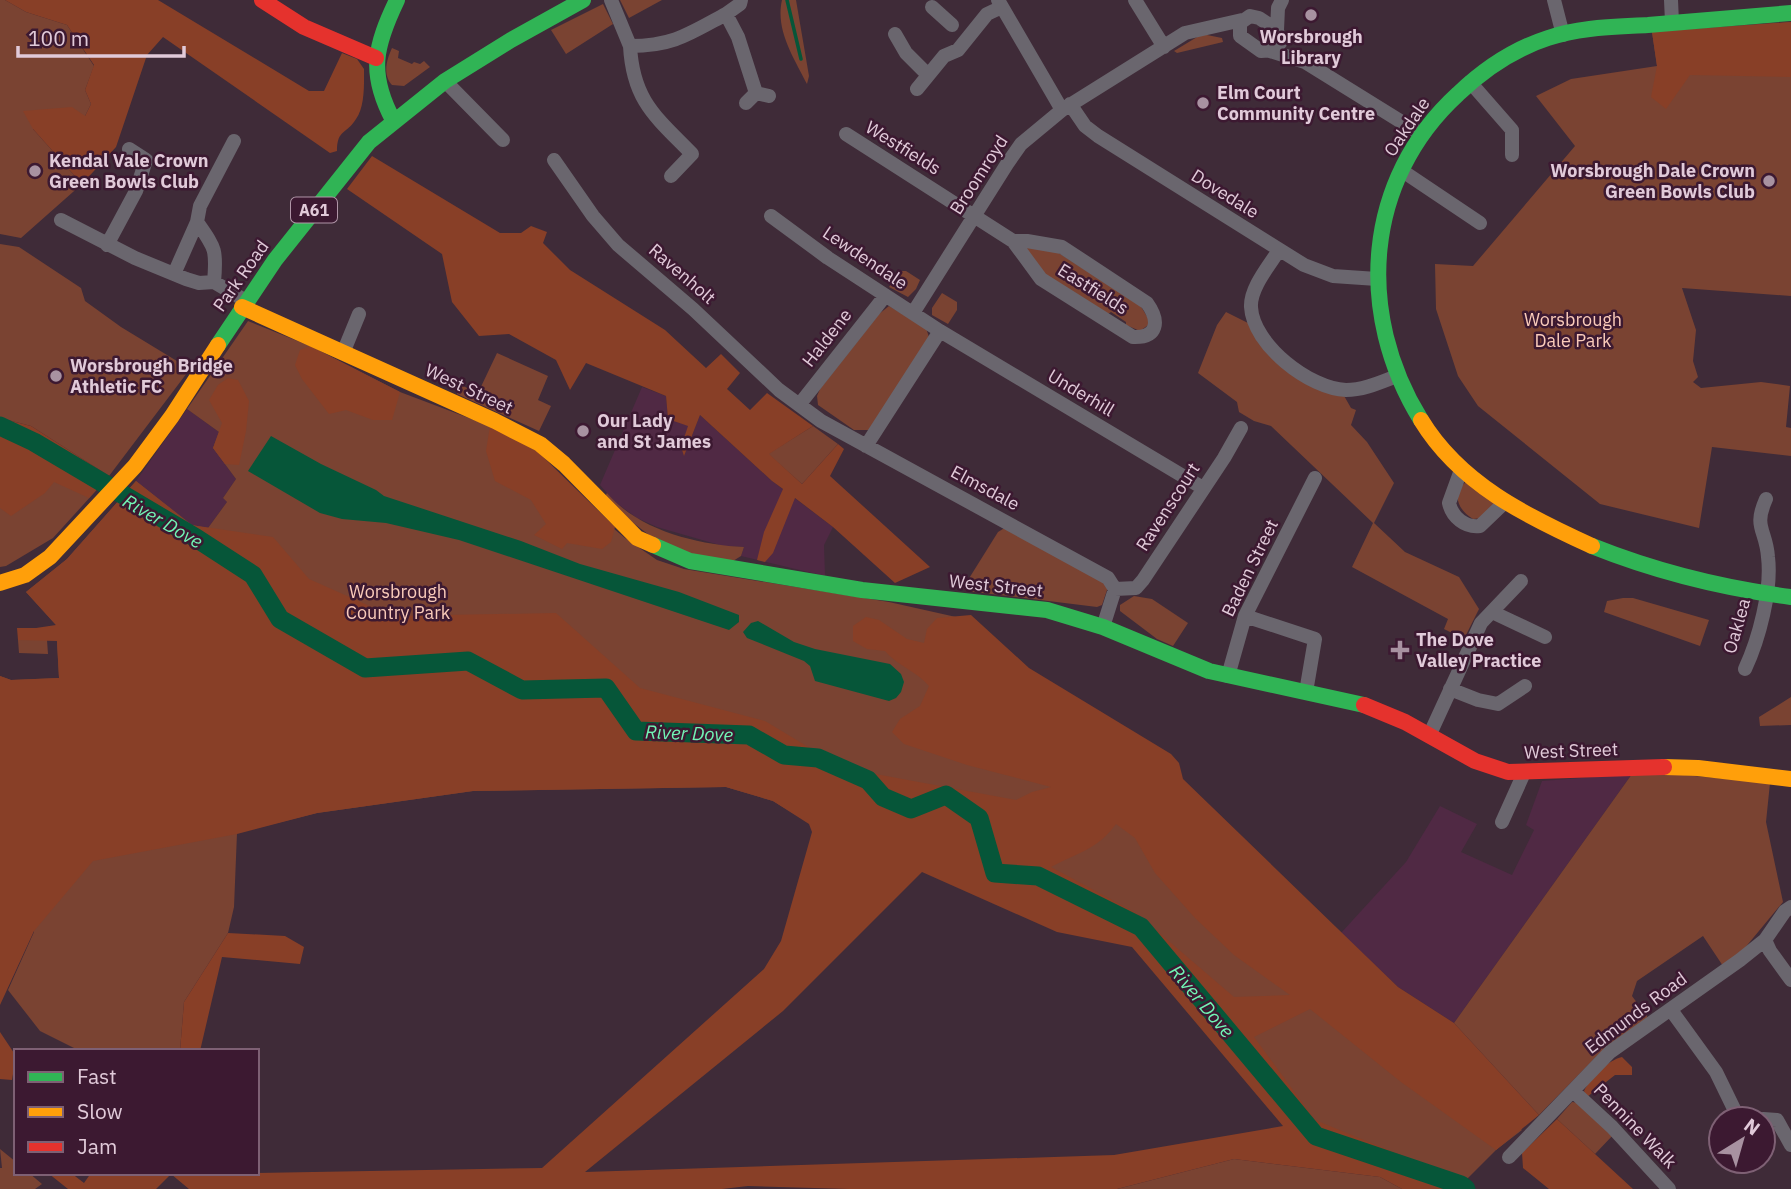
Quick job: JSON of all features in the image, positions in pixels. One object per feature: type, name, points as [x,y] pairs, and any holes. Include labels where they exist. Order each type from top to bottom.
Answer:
[{"type":"main road","points":[[262,0],[304,27],[376,58]]},
{"type":"main road","points":[[393,120],[378,93],[374,76],[382,33],[397,0]]},
{"type":"main road","name":"Park Road","points":[[0,583],[25,575],[50,557],[135,466],[275,260],[358,155],[393,120],[445,81],[583,0]]},
{"type":"main road","name":"Oakdale","points":[[1791,13],[1595,28],[1538,41],[1500,60],[1443,105],[1421,134],[1401,170],[1391,197],[1381,234],[1377,279],[1384,327],[1398,376],[1413,409],[1461,470],[1505,502],[1583,543],[1656,571],[1714,586],[1791,597]]},
{"type":"main road","name":"West Street","points":[[244,304],[540,444],[564,464],[618,522],[637,538],[690,561],[889,594],[1047,610],[1103,627],[1192,665],[1228,676],[1385,712],[1457,753],[1483,765],[1508,772],[1698,768],[1791,779]]},
{"type":"street","points":[[611,0],[630,46],[636,86],[649,110],[697,158],[671,176]]},
{"type":"street","points":[[630,46],[655,46],[675,41],[726,14],[740,4],[741,0]]},
{"type":"street","points":[[1135,0],[1164,47]]},
{"type":"street","points":[[1554,0],[1563,35]]},
{"type":"street","points":[[1671,0],[1672,22]]},
{"type":"street","points":[[960,31],[1000,3]]},
{"type":"street","name":"Dovedale","points":[[1000,3],[1066,107],[1098,136],[1304,265],[1333,276],[1377,279]]},
{"type":"street","points":[[1270,51],[1280,43],[1280,4]]},
{"type":"street","name":"Broomroyd","points":[[914,313],[1021,145],[1066,107],[1192,30],[1249,18],[1280,4]]},
{"type":"street","points":[[932,7],[960,31]]},
{"type":"street","points":[[726,14],[738,37],[757,97]]},
{"type":"street","points":[[1240,36],[1239,27],[1249,18],[1278,32],[1305,62]]},
{"type":"street","points":[[1214,27],[1240,36],[1261,51],[1270,51],[1305,62],[1421,134]]},
{"type":"street","points":[[917,89],[944,56],[958,50],[960,31]]},
{"type":"street","points":[[895,34],[906,53],[928,75]]},
{"type":"street","points":[[445,81],[503,140]]},
{"type":"street","points":[[1470,82],[1512,130],[1512,155]]},
{"type":"street","name":"Westfields","points":[[846,134],[975,216]]},
{"type":"street","points":[[174,274],[197,222],[200,206],[234,141]]},
{"type":"street","points":[[107,244],[136,191],[146,160],[129,149]]},
{"type":"street","name":"Ravenholt","points":[[554,160],[593,216],[618,245],[694,309],[799,405]]},
{"type":"street","points":[[1401,170],[1480,223]]},
{"type":"street","name":"Lewdendale","points":[[771,216],[940,331]]},
{"type":"street","name":"Eastfields","points":[[975,216],[1013,241],[1041,279],[1121,330],[1133,337],[1142,337],[1154,329],[1154,313],[1147,303],[1062,247],[1013,241]]},
{"type":"street","points":[[61,220],[135,258],[174,274],[199,283],[214,282],[244,304]]},
{"type":"street","points":[[197,222],[212,242],[216,253],[214,282]]},
{"type":"street","points":[[1279,250],[1254,291],[1251,306],[1254,322],[1260,333],[1281,359],[1313,380],[1344,390],[1364,388],[1398,376]]},
{"type":"street","name":"Haldene","points":[[799,405],[886,296]]},
{"type":"street","points":[[343,353],[359,314]]},
{"type":"street","points":[[866,446],[940,331]]},
{"type":"street","name":"Underhill","points":[[940,331],[1203,488]]},
{"type":"street","name":"Elmsdale","points":[[799,405],[821,421],[1108,578],[1115,589]]},
{"type":"street","name":"Ravenscourt","points":[[1115,589],[1136,588],[1143,580],[1241,428]]},
{"type":"street","points":[[1461,470],[1449,503],[1456,517],[1466,524],[1480,526],[1505,502]]},
{"type":"street","name":"Baden Street","points":[[1228,676],[1245,616],[1301,521],[1315,478]]},
{"type":"street","name":"Oaklea","points":[[1745,669],[1753,651],[1766,594],[1769,556],[1758,516],[1766,499]]},
{"type":"street","points":[[1429,736],[1481,623],[1521,581]]},
{"type":"street","points":[[1103,627],[1115,589]]},
{"type":"street","points":[[1492,612],[1545,637]]},
{"type":"street","points":[[1245,616],[1315,639],[1306,692]]},
{"type":"street","points":[[1450,688],[1478,700],[1497,704],[1525,686]]},
{"type":"street","points":[[1502,822],[1524,772]]},
{"type":"street","name":"Edmunds Road","points":[[1509,1157],[1610,1052],[1765,940],[1785,911],[1791,907]]},
{"type":"street","points":[[1765,940],[1791,980]]},
{"type":"street","points":[[1671,1010],[1716,1072],[1733,1105]]},
{"type":"street","name":"Pennine Walk","points":[[1573,1091],[1612,1127],[1670,1189]]},
{"type":"street","points":[[1777,1121],[1791,1145]]},
{"type":"shaded area","points":[[5,0],[158,0],[309,91],[324,91],[342,53],[357,59],[364,69],[361,108],[353,124],[341,135],[337,151],[330,153],[163,37],[147,55],[116,147],[82,184],[33,129],[23,111],[72,107],[85,116],[91,104],[85,90],[94,65],[67,25],[26,12]]},
{"type":"shaded area","points":[[1791,22],[1791,77],[1690,75],[1666,109],[1651,97],[1657,66],[1652,32]]},
{"type":"shaded area","points":[[372,156],[500,233],[521,233],[531,226],[547,232],[543,243],[570,270],[665,330],[706,368],[721,354],[740,373],[727,389],[750,410],[767,393],[813,426],[769,454],[802,484],[838,444],[844,449],[830,476],[930,567],[895,583],[833,527],[795,498],[773,553],[765,562],[757,560],[764,532],[783,489],[700,415],[684,456],[681,447],[688,426],[668,419],[666,396],[586,363],[570,390],[556,360],[509,334],[479,336],[452,302],[442,254],[347,189]]},
{"type":"shaded area","points":[[310,346],[400,392],[392,420],[373,420],[346,410],[329,414],[302,379],[295,365],[300,350]]},
{"type":"shaded area","points":[[228,378],[238,380],[249,401],[239,465],[225,464],[213,448],[222,423],[209,400],[218,385]]},
{"type":"shaded area","points":[[642,387],[666,396],[668,418],[689,426],[681,447],[684,455],[700,415],[772,481],[833,527],[824,545],[825,576],[741,556],[744,547],[723,546],[657,527],[637,518],[615,502],[600,485]]},
{"type":"shaded area","points":[[187,409],[219,432],[213,448],[236,479],[223,498],[227,502],[208,528],[191,525],[136,481]]},
{"type":"shaded area","points":[[0,418],[31,426],[109,476],[89,498],[54,482],[45,493],[11,516],[0,508]]},
{"type":"shaded area","points":[[490,426],[537,451],[615,527],[611,542],[602,549],[567,543],[562,549],[534,535],[546,524],[531,500],[495,481],[486,451]]},
{"type":"shaded area","points":[[271,436],[384,496],[521,541],[580,564],[679,592],[739,615],[739,622],[729,630],[459,540],[386,523],[342,519],[320,513],[248,471]]},
{"type":"shaded area","name":"Worsbrough Country Park","points":[[136,481],[191,525],[273,537],[309,579],[392,616],[556,613],[640,688],[765,721],[843,768],[1016,800],[1051,787],[967,765],[904,744],[892,732],[900,719],[920,706],[929,686],[885,651],[867,649],[853,641],[853,626],[866,617],[879,620],[907,639],[924,643],[927,629],[937,618],[971,615],[1029,668],[1171,754],[1179,763],[1183,779],[1398,987],[1454,1023],[1539,1115],[1496,1150],[1401,1082],[1310,1009],[1254,1037],[1315,1120],[1464,1181],[1457,1189],[1402,1189],[1380,1177],[1234,1159],[1117,1189],[849,1189],[748,1186],[722,1189],[189,1189],[172,1175],[542,1168],[764,969],[781,941],[812,832],[809,824],[773,801],[726,787],[473,791],[317,813],[237,834],[93,861],[34,931],[0,1005],[0,676],[11,680],[59,678],[57,641],[18,640],[17,628],[56,625],[26,592],[67,559]],"holes":[[[1116,824],[1135,838],[1155,873],[1195,918],[1234,955],[1290,995],[1234,997],[1136,913],[1051,867],[1094,845]],[[922,872],[1057,932],[1132,947],[1283,1126],[1114,1155],[585,1172],[783,1011]]]},
{"type":"shaded area","points":[[758,621],[794,642],[815,649],[890,664],[901,674],[904,682],[901,692],[889,701],[815,681],[810,666],[804,661],[747,638],[743,632],[751,623]]},
{"type":"shaded area","points":[[1632,774],[1454,1023],[1398,987],[1341,933],[1406,862],[1440,806],[1477,824],[1461,852],[1512,875],[1534,830],[1526,825],[1542,781]]},
{"type":"shaded area","points":[[228,933],[285,936],[304,947],[300,964],[222,957],[200,1049],[180,1049],[184,1002]]},
{"type":"shaded area","points":[[0,1032],[14,1053],[14,1068],[12,1080],[0,1079]]},
{"type":"shaded area","points":[[1622,1057],[1632,1067],[1632,1075],[1615,1075],[1587,1097],[1584,1091],[1595,1075]]},
{"type":"shaded area","points":[[1557,1119],[1633,1189],[1549,1189],[1523,1168],[1522,1153]]},
{"type":"shaded area","name":"Worsbrough Country Park","points":[[50,1175],[74,1175],[84,1183],[90,1175],[170,1175],[156,1189],[68,1189]]},
{"type":"green space","points":[[0,0],[26,12],[67,25],[94,66],[85,90],[91,104],[85,116],[33,129],[82,184],[21,238],[0,234]]},
{"type":"green space","points":[[620,0],[662,0],[629,18]]},
{"type":"green space","points":[[782,0],[796,0],[809,76],[807,84],[783,33]]},
{"type":"green space","points":[[603,4],[613,24],[566,54],[551,30]]},
{"type":"green space","name":"Worsbrough Dale Park","points":[[1791,22],[1791,296],[1682,288],[1696,330],[1693,361],[1698,377],[1693,382],[1701,388],[1761,382],[1790,386],[1786,427],[1791,428],[1791,456],[1712,447],[1699,528],[1600,504],[1478,406],[1458,376],[1436,309],[1435,264],[1473,266],[1575,146],[1536,96],[1571,79],[1657,66],[1652,32]]},
{"type":"green space","points":[[1202,34],[1222,38],[1223,42],[1177,53],[1174,51]]},
{"type":"green space","points":[[392,48],[399,51],[398,58],[412,64],[424,61],[430,67],[404,86],[392,85],[386,71]]},
{"type":"green space","points":[[0,244],[19,247],[81,288],[85,301],[121,327],[190,369],[109,476],[31,426],[0,418]]},
{"type":"green space","points":[[1024,246],[1051,248],[1140,305],[1151,323],[1140,331],[1126,325],[1126,322],[1111,312],[1108,314],[1046,275]]},
{"type":"green space","points":[[901,271],[906,271],[920,280],[908,297],[889,287]]},
{"type":"green space","points":[[942,293],[957,302],[957,310],[948,324],[932,315],[932,308]]},
{"type":"green space","points":[[889,306],[926,328],[929,337],[871,430],[854,430],[818,405],[817,396],[879,314]]},
{"type":"green space","points":[[1226,312],[1252,325],[1259,338],[1343,394],[1351,408],[1356,410],[1351,425],[1367,442],[1394,483],[1374,523],[1405,552],[1459,577],[1479,609],[1464,639],[1444,629],[1448,619],[1352,567],[1373,523],[1271,426],[1254,421],[1239,412],[1237,402],[1198,373],[1217,325]]},
{"type":"green space","name":"Worsbrough Country Park","points":[[248,321],[310,346],[400,392],[490,426],[625,538],[657,560],[684,569],[889,602],[956,617],[1522,1130],[1496,1150],[1461,1185],[1316,1136],[1141,927],[809,823],[773,801],[726,787],[473,791],[317,813],[237,833],[234,907],[228,933],[184,1002],[180,1049],[76,1049],[40,1031],[8,990],[34,932],[0,676],[11,680],[59,678],[56,625],[26,592],[67,559],[136,481],[192,525],[208,528],[227,502],[223,498],[236,479],[213,448],[219,432],[187,409]]},
{"type":"green space","points":[[497,353],[548,376],[538,400],[551,406],[539,431],[457,394],[461,385],[478,393]]},
{"type":"green space","points":[[0,426],[103,483],[53,538],[0,567]]},
{"type":"green space","points":[[813,426],[838,444],[802,484],[768,454]]},
{"type":"green space","points":[[1466,482],[1496,502],[1482,518],[1473,519],[1460,507],[1459,492]]},
{"type":"green space","points":[[607,493],[635,517],[652,526],[689,539],[744,547],[741,556],[733,561],[691,554],[653,538],[603,500]]},
{"type":"green space","points":[[1006,527],[1096,576],[1108,587],[1102,605],[1097,607],[966,591],[963,588],[998,532]]},
{"type":"green space","points":[[1134,596],[1152,599],[1188,623],[1173,646],[1157,639],[1120,611],[1120,605]]},
{"type":"green space","points":[[1633,598],[1709,620],[1700,646],[1604,612],[1607,601]]},
{"type":"green space","points":[[18,640],[47,640],[48,654],[19,653]]},
{"type":"green space","points":[[1791,697],[1791,725],[1760,726],[1759,717]]},
{"type":"green space","points":[[1632,774],[1673,774],[1770,783],[1766,822],[1783,902],[1744,949],[1723,966],[1703,936],[1637,981],[1632,996],[1649,1019],[1597,1056],[1539,1115],[1454,1023]]},
{"type":"green space","points":[[1572,1102],[1580,1103],[1614,1134],[1595,1154],[1557,1119]]},
{"type":"green space","points":[[0,1149],[14,1160],[14,1175],[31,1175],[42,1184],[35,1189],[0,1189]]},
{"type":"green space","points":[[1234,1159],[1380,1177],[1402,1189],[1117,1189]]},
{"type":"waterway","points":[[787,0],[801,59]]},
{"type":"waterway","name":"River Dove","points":[[0,426],[34,442],[253,575],[280,619],[365,668],[468,661],[522,690],[606,688],[636,731],[749,735],[784,755],[818,758],[868,780],[883,797],[911,809],[946,795],[979,818],[995,873],[1038,876],[1141,927],[1316,1136],[1461,1185],[1466,1189]]},
{"type":"traffic: fast","points":[[393,120],[380,88],[377,60],[379,46],[397,0]]},
{"type":"traffic: fast","points":[[218,345],[275,260],[369,142],[445,81],[583,0]]},
{"type":"traffic: fast","points":[[1421,420],[1400,379],[1386,336],[1379,293],[1380,249],[1388,207],[1403,166],[1427,128],[1458,94],[1488,69],[1511,54],[1548,38],[1597,28],[1791,13]]},
{"type":"traffic: fast","points":[[653,545],[690,561],[862,590],[1047,610],[1103,627],[1209,671],[1364,705]]},
{"type":"traffic: fast","points":[[1592,546],[1690,578],[1791,597]]},
{"type":"traffic: slow","points":[[242,307],[495,421],[540,444],[564,464],[637,538],[653,545]]},
{"type":"traffic: slow","points":[[0,583],[25,575],[50,557],[135,466],[172,416],[218,345]]},
{"type":"traffic: slow","points":[[1421,420],[1455,462],[1496,496],[1543,523],[1592,546]]},
{"type":"traffic: slow","points":[[1664,767],[1698,768],[1791,779]]},
{"type":"traffic: jam","points":[[262,0],[304,27],[376,58]]},
{"type":"traffic: jam","points":[[1364,705],[1405,722],[1475,761],[1508,772],[1664,767]]},
{"type":"place","name":"Worsbrough Library","points":[[1311,15]]},
{"type":"place","name":"Elm Court Community Centre","points":[[1203,103]]},
{"type":"place","name":"Kendal Vale Crown Green Bowls Club","points":[[35,171]]},
{"type":"place","name":"Worsbrough Dale Crown Green Bowls Club","points":[[1769,181]]},
{"type":"place","name":"Worsbrough Bridge Athletic FC","points":[[56,376]]},
{"type":"place","name":"Our Lady and St James","points":[[583,431]]},
{"type":"place","name":"The Dove Valley Practice","points":[[1400,650]]}]
